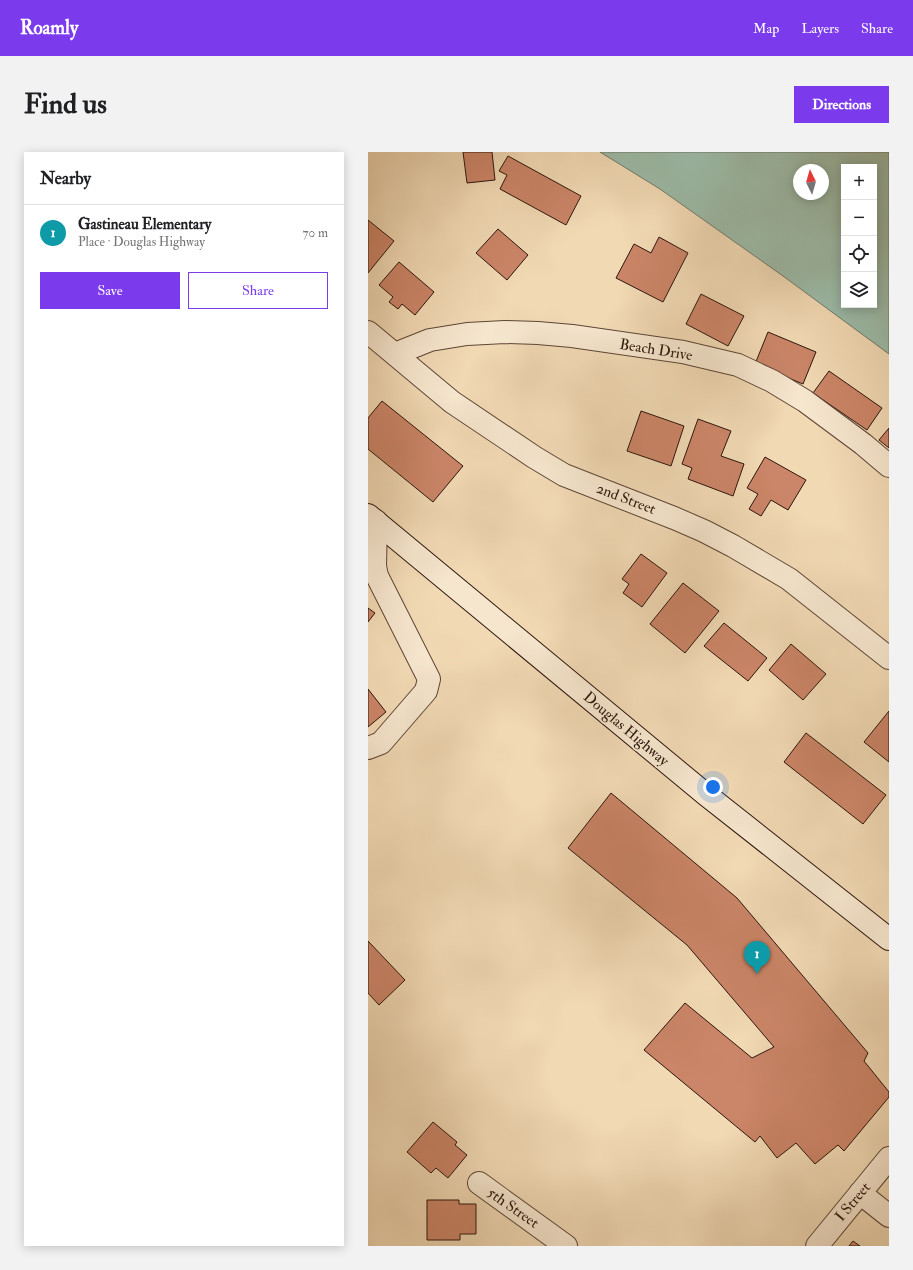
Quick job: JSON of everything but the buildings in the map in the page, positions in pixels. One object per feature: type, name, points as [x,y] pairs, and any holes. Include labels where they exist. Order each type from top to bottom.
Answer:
[{"type":"street","name":"2nd Street","points":[[368,332],[458,406],[534,457],[564,475],[674,518],[733,546],[789,579],[889,658]]},
{"type":"street","name":"Beach Drive","points":[[395,354],[430,340],[467,334],[519,332],[572,336],[683,352],[738,365],[772,381],[805,401],[863,444],[889,466]]},
{"type":"street","points":[[368,748],[381,743],[426,691],[429,679],[377,576],[372,518]]},
{"type":"street","name":"Douglas Highway","points":[[372,518],[704,793],[889,939]]},
{"type":"street","name":"I Street","points":[[817,1246],[889,1158]]},
{"type":"street","name":"5th Street","points":[[479,1184],[566,1246]]},
{"type":"street","points":[[860,1193],[889,1216]]},
{"type":"shaded area","points":[[600,152],[889,152],[889,354],[783,276],[660,189]]},
{"type":"place","name":"Gastineau Elementary","points":[[757,974]]}]
